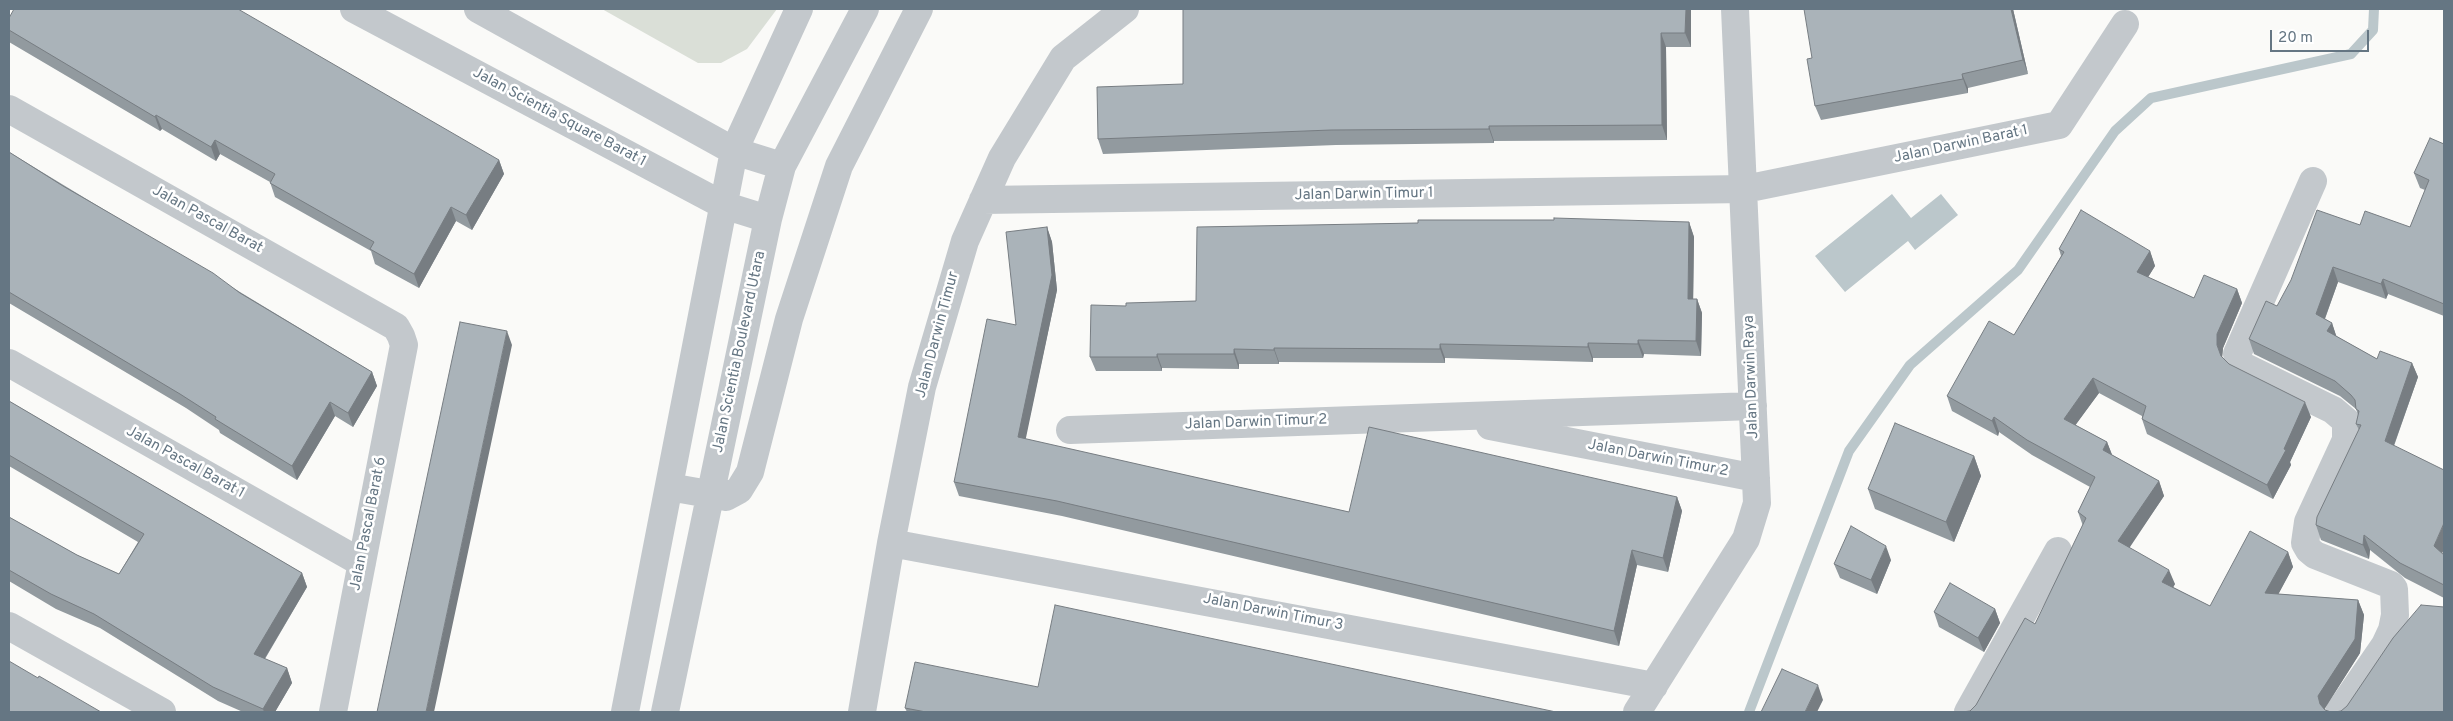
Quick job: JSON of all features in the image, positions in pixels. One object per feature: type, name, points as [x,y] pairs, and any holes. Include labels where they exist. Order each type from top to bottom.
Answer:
[{"type":"street","name":"Jalan Scientia Square Barat 1","points":[[354,9],[723,206],[768,219]]},
{"type":"street","points":[[478,9],[734,151],[782,166]]},
{"type":"street","points":[[625,712],[734,151],[799,9]]},
{"type":"street","name":"Jalan Scientia Boulevard Utara","points":[[665,712],[768,219],[782,166],[865,9]]},
{"type":"street","points":[[669,487],[710,496],[730,496],[738,490],[750,472],[789,319],[839,166],[919,9]]},
{"type":"street","name":"Jalan Darwin Timur","points":[[862,712],[891,543],[922,387],[965,241],[1002,158],[1063,58],[1125,9]]},
{"type":"street","name":"Jalan Darwin Raya","points":[[1637,712],[1746,540],[1757,503],[1745,189],[1735,9]]},
{"type":"street","name":"Jalan Darwin Barat 1","points":[[1745,189],[2059,125],[2124,24]]},
{"type":"street","name":"Jalan Pascal Barat","points":[[9,109],[396,327],[402,336]]},
{"type":"street","points":[[2314,181],[2237,354],[2241,365],[2333,410],[2346,421],[2346,440],[2308,522],[2306,542],[2309,550],[2315,555],[2391,585],[2394,589],[2395,615],[2392,630],[2385,645],[2339,712]]},
{"type":"street","name":"Jalan Darwin Timur 1","points":[[983,200],[1745,189]]},
{"type":"street","name":"Jalan Pascal Barat 6","points":[[333,712],[404,346],[402,336]]},
{"type":"street","name":"Jalan Pascal Barat 1","points":[[9,363],[362,563]]},
{"type":"street","name":"Jalan Darwin Timur 2","points":[[1070,430],[1753,406]]},
{"type":"street","name":"Jalan Darwin Timur 2","points":[[1442,417],[1756,478]]},
{"type":"street","name":"Jalan Darwin Timur 3","points":[[891,543],[1654,686]]},
{"type":"street","points":[[1968,712],[2058,551]]},
{"type":"street","points":[[9,626],[162,712]]},
{"type":"shaded area","points":[[602,9],[777,9],[747,49],[721,63],[698,63]]},
{"type":"shaded area","points":[[1892,194],[1911,218],[1941,194],[1958,215],[1915,250],[1908,241],[1845,292],[1815,256]]},
{"type":"building","points":[[14,9],[238,9],[499,160],[466,215],[451,207],[414,274],[370,249],[374,242],[270,183],[275,174],[215,140],[211,147],[156,115],[155,117],[9,30],[9,18]]},
{"type":"building","points":[[1183,9],[1686,9],[1685,33],[1661,33],[1662,125],[1489,126],[1489,129],[1331,130],[1098,139],[1097,87],[1183,84]]},
{"type":"building","points":[[1804,9],[2011,9],[2023,60],[1962,74],[1963,79],[1815,106],[1807,59],[1812,58]]},
{"type":"building","points":[[2430,138],[2444,144],[2444,304],[2383,279],[2381,284],[2333,267],[2316,314],[2332,323],[2327,331],[2377,359],[2380,351],[2412,363],[2385,441],[2444,470],[2444,523],[2434,546],[2444,555],[2444,585],[2400,563],[2364,535],[2363,545],[2316,525],[2317,517],[2361,425],[2356,424],[2359,411],[2356,409],[2355,400],[2351,395],[2335,381],[2249,339],[2266,301],[2277,306],[2291,280],[2317,210],[2360,225],[2365,211],[2410,227],[2429,180],[2414,173]]},
{"type":"building","points":[[9,152],[63,186],[213,273],[240,293],[372,372],[348,413],[330,402],[292,466],[215,419],[216,417],[180,394],[9,292]]},
{"type":"building","points":[[2081,210],[2150,251],[2137,272],[2194,298],[2204,275],[2237,289],[2217,334],[2217,345],[2221,356],[2229,364],[2305,402],[2284,449],[2286,450],[2267,485],[2142,419],[2146,406],[2093,378],[2064,419],[2107,442],[2103,450],[2159,481],[2118,541],[2169,570],[2162,582],[2210,606],[2250,531],[2288,552],[2265,593],[2358,600],[2355,639],[2318,696],[2320,704],[2325,710],[2331,712],[1962,712],[1970,711],[1976,705],[2025,618],[2035,624],[2086,518],[2078,512],[2095,477],[2027,440],[1994,417],[1992,421],[1947,396],[1989,321],[2014,335],[2064,252],[2059,249]]},
{"type":"building","points":[[1554,218],[1689,222],[1688,299],[1697,299],[1696,341],[1638,340],[1638,344],[1588,343],[1588,347],[1440,344],[1440,349],[1234,349],[1234,354],[1157,354],[1157,357],[1090,357],[1091,305],[1126,306],[1126,303],[1196,301],[1197,227],[1418,223],[1418,220],[1554,220]]},
{"type":"building","points":[[1047,227],[1052,275],[1018,437],[1349,512],[1369,427],[1677,497],[1663,558],[1632,550],[1614,631],[1057,501],[954,482],[987,319],[1016,325],[1006,232]]},
{"type":"building","points":[[460,322],[507,331],[426,712],[377,712]]},
{"type":"building","points":[[9,401],[302,573],[254,654],[287,668],[263,709],[213,687],[94,614],[51,594],[9,570],[9,517],[77,555],[119,574],[144,534],[9,455]]},
{"type":"building","points":[[1895,423],[1974,456],[1946,522],[1868,489]]},
{"type":"building","points":[[1851,526],[1886,546],[1871,580],[1834,564]]},
{"type":"building","points":[[1950,583],[1995,609],[1978,638],[1934,612]]},
{"type":"building","points":[[1055,605],[1556,712],[926,712],[905,708],[915,662],[1038,687]]},
{"type":"building","points":[[2421,605],[2444,607],[2444,712],[2335,712],[2341,711],[2347,706],[2393,638]]},
{"type":"building","points":[[9,661],[38,678],[39,676],[101,712],[9,712]]},
{"type":"building","points":[[1782,669],[1818,685],[1805,712],[1761,712]]},
{"type":"waterway","points":[[1749,712],[1849,451],[1910,365],[2018,270],[2115,131],[2151,98],[2351,54],[2373,30],[2374,9]]}]
